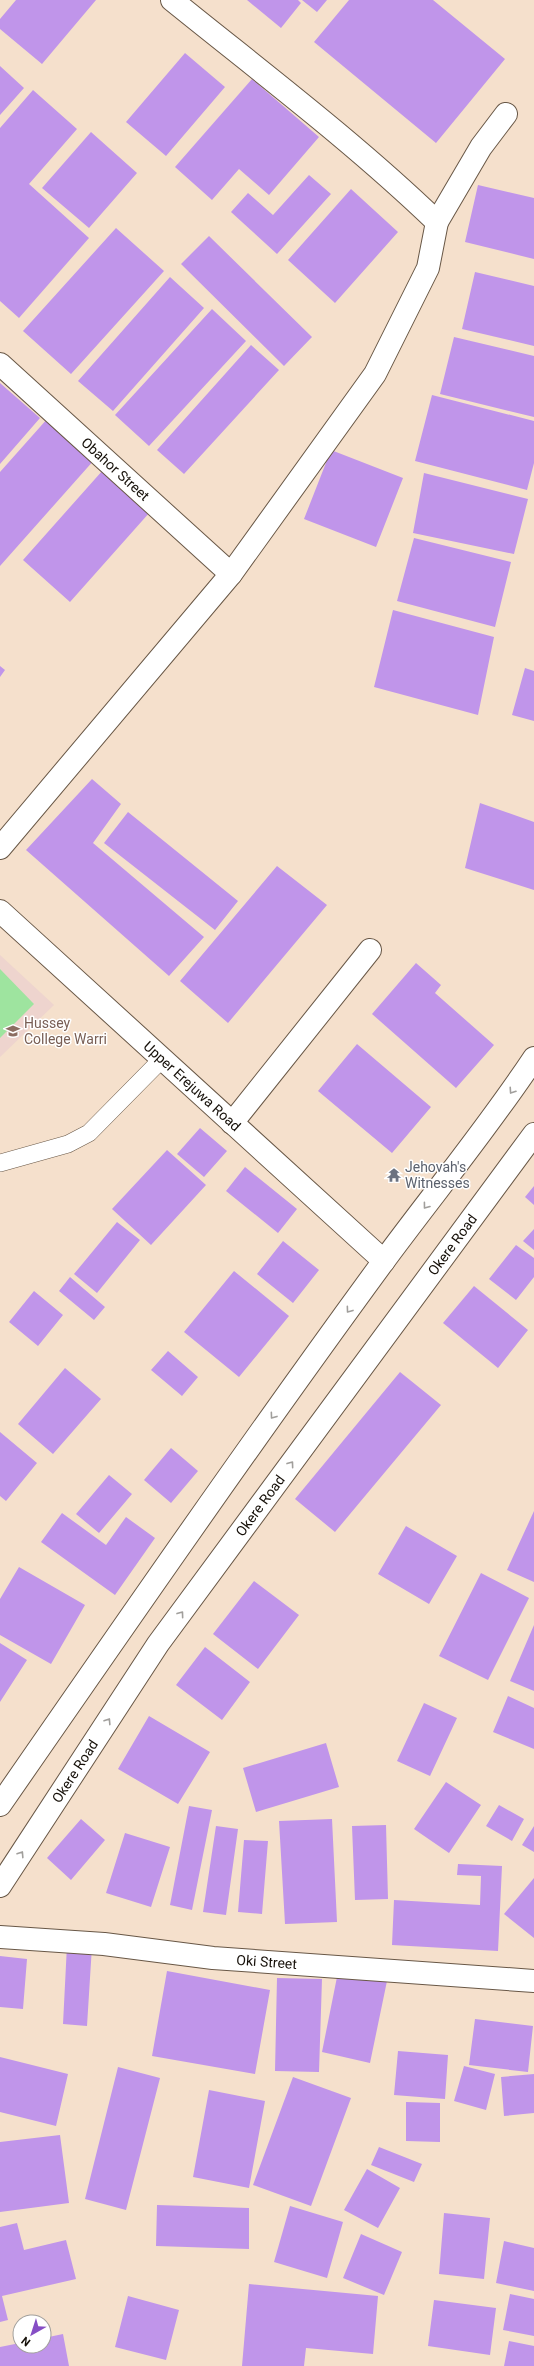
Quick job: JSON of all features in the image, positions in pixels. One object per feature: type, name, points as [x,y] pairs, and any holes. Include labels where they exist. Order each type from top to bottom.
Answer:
[{"type":"street","points":[[172,0],[337,134],[405,192],[437,222]]},
{"type":"street","points":[[0,848],[230,574],[375,374],[428,268],[437,222],[481,147],[506,114]]},
{"type":"street","name":"Obahor Street","points":[[0,364],[230,574]]},
{"type":"street","name":"Upper Erejuwa Road","points":[[0,911],[384,1261]]},
{"type":"street","points":[[232,1123],[370,950]]},
{"type":"street","points":[[0,1805],[130,1617],[384,1261],[503,1105],[534,1058]]},
{"type":"street","name":"Okere Road","points":[[0,1886],[158,1644],[534,1134]]},
{"type":"street","name":"Oki Street","points":[[0,1937],[104,1944],[213,1958],[534,1981]]},
{"type":"lane","points":[[0,1163],[68,1144],[89,1133],[162,1058]]},
{"type":"shaded area","name":"Hussey College Warri","points":[[0,955],[54,1005],[0,1057]]},
{"type":"green space","points":[[0,969],[34,1004],[0,1038]]},
{"type":"building","points":[[16,0],[96,0],[42,64],[0,29],[0,19]]},
{"type":"building","points":[[247,0],[298,0],[301,3],[281,28]]},
{"type":"building","points":[[302,0],[327,0],[317,12]]},
{"type":"building","points":[[349,0],[433,0],[505,59],[436,143],[314,42]]},
{"type":"building","points":[[185,53],[225,87],[166,156],[126,122]]},
{"type":"building","points":[[0,66],[24,88],[0,115]]},
{"type":"building","points":[[252,79],[319,137],[269,195],[239,169],[212,200],[175,167]]},
{"type":"building","points":[[33,90],[77,129],[29,184],[89,238],[19,318],[0,301],[0,128]]},
{"type":"building","points":[[91,132],[137,173],[89,228],[42,188]]},
{"type":"building","points":[[309,175],[331,194],[277,254],[231,212],[248,193],[273,215]]},
{"type":"building","points":[[478,185],[534,198],[534,259],[465,242]]},
{"type":"building","points":[[351,189],[398,232],[335,303],[288,260]]},
{"type":"building","points":[[116,228],[164,271],[71,374],[23,331]]},
{"type":"building","points":[[209,236],[312,337],[284,366],[181,264]]},
{"type":"building","points":[[475,272],[534,286],[534,346],[462,329]]},
{"type":"building","points":[[170,277],[204,308],[113,411],[78,381]]},
{"type":"building","points":[[212,309],[246,341],[149,446],[115,415]]},
{"type":"building","points":[[454,337],[534,356],[534,417],[440,394]]},
{"type":"building","points":[[251,345],[279,370],[184,474],[157,450]]},
{"type":"building","points":[[0,383],[40,418],[0,464]]},
{"type":"building","points":[[432,395],[534,421],[534,463],[527,490],[415,461]]},
{"type":"building","points":[[48,418],[95,459],[0,566],[0,472]]},
{"type":"building","points":[[331,450],[403,478],[376,547],[304,519]]},
{"type":"building","points":[[103,470],[150,512],[70,602],[23,560]]},
{"type":"building","points":[[424,473],[528,499],[514,554],[413,533]]},
{"type":"building","points":[[414,538],[511,562],[495,627],[397,601]]},
{"type":"building","points":[[393,610],[494,637],[478,715],[374,687]]},
{"type":"building","points":[[0,666],[5,670],[0,677]]},
{"type":"building","points":[[525,668],[534,671],[534,721],[512,715]]},
{"type":"building","points":[[92,779],[121,804],[93,843],[204,937],[169,976],[26,850]]},
{"type":"building","points":[[480,803],[534,822],[534,890],[465,868]]},
{"type":"building","points":[[128,812],[238,901],[215,930],[104,843]]},
{"type":"building","points":[[277,866],[327,905],[228,1023],[180,981]]},
{"type":"building","points":[[416,963],[441,985],[435,993],[494,1045],[456,1088],[372,1014]]},
{"type":"building","points":[[357,1044],[431,1107],[392,1153],[318,1091]]},
{"type":"building","points":[[200,1128],[227,1151],[204,1177],[177,1154]]},
{"type":"building","points":[[167,1150],[206,1185],[151,1245],[112,1209]]},
{"type":"building","points":[[245,1167],[297,1209],[278,1233],[226,1191]]},
{"type":"building","points":[[534,1186],[534,1205],[525,1197]]},
{"type":"building","points":[[117,1222],[140,1240],[97,1293],[74,1274]]},
{"type":"building","points":[[534,1229],[534,1250],[523,1241]]},
{"type":"building","points":[[283,1241],[319,1270],[293,1303],[257,1274]]},
{"type":"building","points":[[516,1245],[534,1258],[534,1277],[516,1300],[489,1279]]},
{"type":"building","points":[[234,1271],[289,1316],[239,1377],[184,1332]]},
{"type":"building","points":[[70,1277],[105,1307],[94,1320],[59,1291]]},
{"type":"building","points":[[474,1286],[528,1330],[498,1368],[443,1323]]},
{"type":"building","points":[[34,1291],[63,1315],[38,1346],[9,1322]]},
{"type":"building","points":[[168,1351],[198,1377],[182,1396],[151,1370]]},
{"type":"building","points":[[65,1368],[101,1399],[53,1454],[18,1424]]},
{"type":"building","points":[[400,1372],[441,1405],[335,1532],[295,1499]]},
{"type":"building","points":[[0,1432],[37,1463],[6,1501],[0,1496]]},
{"type":"building","points":[[171,1448],[198,1471],[171,1503],[144,1480]]},
{"type":"building","points":[[109,1475],[132,1494],[99,1533],[76,1514]]},
{"type":"building","points":[[534,1511],[534,1582],[507,1570]]},
{"type":"building","points":[[62,1513],[106,1545],[126,1517],[155,1538],[115,1595],[41,1542]]},
{"type":"building","points":[[406,1526],[457,1556],[429,1604],[378,1574]]},
{"type":"building","points":[[19,1567],[85,1605],[51,1664],[0,1635],[0,1599]]},
{"type":"building","points":[[481,1573],[529,1598],[488,1680],[439,1656]]},
{"type":"building","points":[[254,1581],[299,1615],[258,1669],[213,1634]]},
{"type":"building","points":[[534,1625],[534,1691],[510,1681]]},
{"type":"building","points":[[0,1643],[27,1660],[0,1702]]},
{"type":"building","points":[[205,1647],[250,1682],[222,1720],[176,1685]]},
{"type":"building","points":[[508,1696],[534,1708],[534,1749],[493,1732]]},
{"type":"building","points":[[424,1703],[457,1718],[430,1776],[397,1761]]},
{"type":"building","points":[[149,1716],[210,1752],[178,1804],[118,1769]]},
{"type":"building","points":[[326,1743],[339,1787],[256,1812],[243,1768]]},
{"type":"building","points":[[446,1782],[481,1805],[449,1853],[414,1829]]},
{"type":"building","points":[[499,1805],[524,1819],[512,1841],[486,1826]]},
{"type":"building","points":[[189,1806],[212,1810],[192,1910],[170,1905]]},
{"type":"building","points":[[81,1819],[105,1840],[71,1880],[47,1858]]},
{"type":"building","points":[[332,1819],[337,1922],[285,1924],[279,1821]]},
{"type":"building","points":[[386,1825],[388,1899],[355,1900],[352,1826]]},
{"type":"building","points":[[216,1826],[238,1829],[226,1915],[203,1912]]},
{"type":"building","points":[[534,1826],[534,1852],[522,1845]]},
{"type":"building","points":[[125,1833],[170,1847],[151,1907],[106,1893]]},
{"type":"building","points":[[244,1840],[268,1841],[262,1914],[238,1912]]},
{"type":"building","points":[[458,1864],[502,1866],[498,1951],[392,1945],[394,1900],[480,1905],[481,1876],[457,1875]]},
{"type":"building","points":[[534,1878],[534,1938],[504,1914]]},
{"type":"building","points":[[67,1945],[92,1946],[87,2026],[63,2024]]},
{"type":"building","points":[[0,1956],[27,1959],[23,2009],[0,2007]]},
{"type":"building","points":[[167,1971],[270,1990],[255,2074],[152,2056]]},
{"type":"building","points":[[338,1972],[387,1981],[370,2063],[322,2052]]},
{"type":"building","points":[[277,1978],[322,1979],[319,2072],[275,2071]]},
{"type":"building","points":[[475,2019],[533,2026],[528,2072],[469,2065]]},
{"type":"building","points":[[398,2051],[448,2055],[445,2099],[394,2095]]},
{"type":"building","points":[[0,2057],[68,2074],[56,2126],[0,2112]]},
{"type":"building","points":[[464,2066],[495,2074],[486,2110],[454,2101]]},
{"type":"building","points":[[118,2067],[160,2078],[126,2210],[85,2199]]},
{"type":"building","points":[[534,2074],[534,2113],[504,2116],[501,2077]]},
{"type":"building","points":[[293,2077],[351,2098],[311,2206],[253,2185]]},
{"type":"building","points":[[209,2090],[265,2101],[249,2188],[193,2177]]},
{"type":"building","points":[[406,2102],[440,2103],[440,2142],[406,2141]]},
{"type":"building","points":[[60,2135],[69,2203],[0,2212],[0,2142]]},
{"type":"building","points":[[379,2147],[422,2164],[414,2182],[371,2165]]},
{"type":"building","points":[[367,2169],[400,2188],[378,2228],[344,2210]]},
{"type":"building","points":[[157,2205],[249,2208],[249,2249],[156,2246]]},
{"type":"building","points":[[290,2206],[343,2222],[327,2278],[274,2262]]},
{"type":"building","points":[[444,2213],[490,2218],[484,2279],[439,2274]]},
{"type":"building","points":[[17,2223],[24,2250],[66,2240],[76,2279],[2,2296],[8,2320],[0,2322],[0,2227]]},
{"type":"building","points":[[361,2234],[402,2252],[384,2295],[343,2278]]},
{"type":"building","points":[[504,2241],[534,2248],[534,2291],[496,2283]]},
{"type":"building","points":[[249,2284],[378,2296],[373,2354],[306,2348],[304,2366],[242,2366]]},
{"type":"building","points":[[510,2294],[534,2299],[534,2336],[503,2330]]},
{"type":"building","points":[[128,2296],[179,2310],[166,2360],[115,2347]]},
{"type":"building","points":[[434,2300],[496,2308],[490,2355],[428,2346]]},
{"type":"building","points":[[63,2334],[69,2366],[0,2366],[0,2347],[12,2345],[12,2354],[52,2354],[52,2336]]},
{"type":"building","points":[[509,2341],[534,2346],[534,2366],[504,2366]]},
{"type":"place","name":"Hussey College Warri","points":[[13,1031]]},
{"type":"place","name":"Jehovah's Witnesses","points":[[394,1175]]}]
